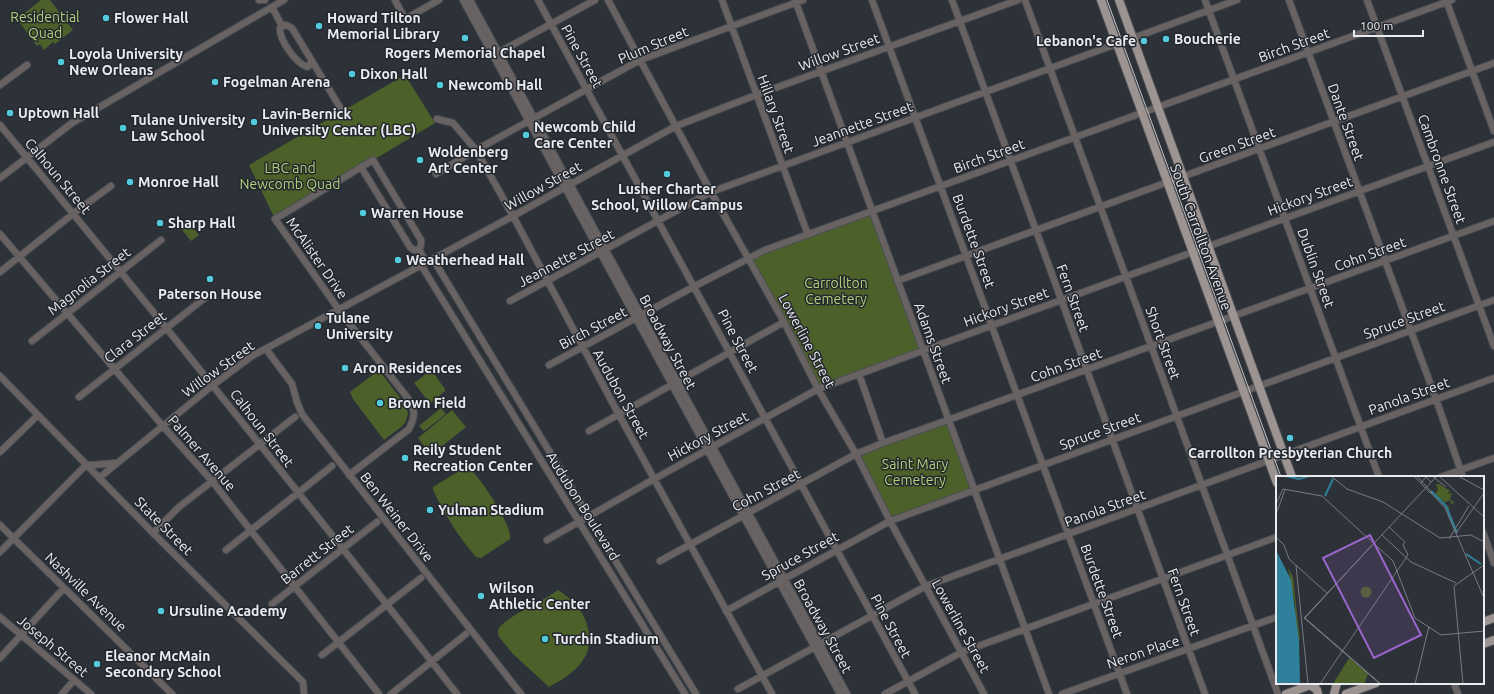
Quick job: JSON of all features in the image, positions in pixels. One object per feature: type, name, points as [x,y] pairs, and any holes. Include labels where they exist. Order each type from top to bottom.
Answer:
[{"type":"main road","name":"South Carrollton Avenue","points":[[1101,0],[1276,480]]},
{"type":"main road","name":"South Carrollton Avenue","points":[[1119,0],[1292,476]]},
{"type":"main road","points":[[1484,622],[1494,618]]},
{"type":"main road","points":[[1484,644],[1494,640]]},
{"type":"main road","points":[[1286,694],[1295,692],[1313,684],[1318,694]]},
{"type":"main road","points":[[1334,694],[1337,684]]},
{"type":"main road","points":[[1351,693],[1368,688]]},
{"type":"street","points":[[259,0],[265,0]]},
{"type":"street","points":[[0,178],[76,120],[284,0]]},
{"type":"street","points":[[395,0],[405,19],[439,0]]},
{"type":"street","name":"Broadway Street","points":[[463,0],[496,54],[782,580],[817,646],[840,694]]},
{"type":"street","name":"Broadway Street","points":[[470,0],[496,54]]},
{"type":"street","name":"Pine Street","points":[[538,0],[915,694]]},
{"type":"street","points":[[496,54],[595,0]]},
{"type":"street","name":"Lowerline Street","points":[[608,0],[784,322],[818,389],[856,454],[890,521],[984,694]]},
{"type":"street","name":"Hillary Street","points":[[722,0],[808,235]]},
{"type":"street","name":"Plum Street","points":[[436,174],[476,150],[640,60],[796,1],[803,0]]},
{"type":"street","name":"Burdette Street","points":[[872,0],[1127,694]]},
{"type":"street","name":"Fern Street","points":[[952,0],[1205,694]]},
{"type":"street","name":"Willow Street","points":[[99,478],[162,425],[252,356],[624,156],[676,126],[756,95],[1018,0]]},
{"type":"street","name":"Short Street","points":[[1025,0],[1278,694]]},
{"type":"street","name":"Dublin Street","points":[[1205,0],[1379,476]]},
{"type":"street","name":"Jeannette Street","points":[[510,301],[712,192],[1237,0]]},
{"type":"street","name":"Dante Street","points":[[1289,0],[1436,399],[1463,476]]},
{"type":"street","name":"Cambronne Street","points":[[1368,0],[1494,346]]},
{"type":"street","name":"Adams Street","points":[[796,1],[973,490],[1049,694]]},
{"type":"street","points":[[1448,1],[1494,131]]},
{"type":"street","name":"Birch Street","points":[[549,365],[694,286],[765,250],[1448,1]]},
{"type":"street","points":[[272,7],[282,26],[280,28],[281,35],[296,61],[307,67],[311,64],[311,60]]},
{"type":"street","points":[[282,26],[286,25],[292,28],[341,109]]},
{"type":"street","name":"Green Street","points":[[897,281],[1494,63]]},
{"type":"street","points":[[0,85],[27,65]]},
{"type":"street","name":"Audubon Street","points":[[437,119],[453,123],[476,150],[513,216],[582,348],[772,694]]},
{"type":"street","name":"Calhoun Street","points":[[0,125],[74,213],[213,385],[457,694]]},
{"type":"street","name":"Hickory Street","points":[[547,540],[654,479],[818,389],[1494,142]]},
{"type":"street","points":[[373,160],[421,240],[419,250],[414,250],[410,247],[361,168],[373,160]]},
{"type":"street","name":"McAlister Drive","points":[[349,475],[409,429],[413,420],[414,408],[339,310],[275,220],[361,168]]},
{"type":"street","points":[[0,272],[74,213],[111,186]]},
{"type":"street","name":"Cohn Street","points":[[660,561],[856,454],[883,442],[1018,395],[1494,221]]},
{"type":"street","name":"Palmer Avenue","points":[[0,234],[162,425],[212,481],[379,694]]},
{"type":"street","name":"Magnolia Street","points":[[32,341],[161,240]]},
{"type":"street","name":"Audubon Boulevard","points":[[419,250],[424,264],[501,395],[685,694]]},
{"type":"street","name":"Audubon Boulevard","points":[[433,259],[696,694]]},
{"type":"street","name":"Clara Street","points":[[79,397],[206,297]]},
{"type":"street","name":"Spruce Street","points":[[726,611],[890,521],[1494,300]]},
{"type":"street","points":[[589,430],[784,322]]},
{"type":"street","name":"Ben Weiner Drive","points":[[266,349],[292,384],[302,414],[521,694]]},
{"type":"street","points":[[859,374],[883,442]]},
{"type":"street","name":"State Street","points":[[0,376],[152,533],[303,682],[304,694]]},
{"type":"street","name":"Panola Street","points":[[738,689],[926,586],[1494,378]]},
{"type":"street","points":[[501,395],[511,389]]},
{"type":"street","points":[[0,452],[38,415]]},
{"type":"street","points":[[152,533],[180,507],[212,481],[295,417]]},
{"type":"street","points":[[1444,476],[1494,458]]},
{"type":"street","points":[[0,552],[86,465],[93,466],[116,463]]},
{"type":"street","points":[[226,550],[332,466]]},
{"type":"street","name":"Barrett Street","points":[[272,604],[377,522]]},
{"type":"street","name":"Nashville Avenue","points":[[0,525],[172,694]]},
{"type":"street","points":[[885,694],[962,652],[1276,538]]},
{"type":"street","points":[[1484,540],[1494,562]]},
{"type":"street","points":[[322,656],[421,578]]},
{"type":"street","points":[[0,658],[64,588]]},
{"type":"street","name":"Joseph Street","points":[[0,617],[91,694]]},
{"type":"street","name":"Neron Place","points":[[1062,694],[1276,617]]},
{"type":"street","points":[[645,630],[654,624]]},
{"type":"street","points":[[391,694],[466,634]]},
{"type":"street","name":"Broadway Street","points":[[817,646],[847,694]]},
{"type":"street","points":[[62,694],[74,680]]},
{"type":"street","points":[[1454,684],[1458,694]]},
{"type":"green space","name":"Residential Quad","points":[[41,0],[50,0],[73,30],[55,44],[53,42],[44,50],[40,44],[37,46],[17,19]]},
{"type":"green space","name":"LBC and Newcomb Quad","points":[[405,75],[435,123],[275,219],[249,165]]},
{"type":"green space","name":"Carrollton Cemetery","points":[[873,211],[923,350],[818,389],[748,258]]},
{"type":"green space","points":[[187,220],[199,235],[191,241],[179,226]]},
{"type":"green space","name":"Brown Field","points":[[379,370],[406,406],[408,414],[405,423],[384,440],[353,399],[350,392]]},
{"type":"green space","points":[[432,371],[445,389],[445,391],[432,402],[429,402],[414,383]]},
{"type":"green space","points":[[441,408],[446,414],[424,431],[419,426]]},
{"type":"green space","points":[[452,410],[466,427],[431,455],[418,438]]},
{"type":"green space","name":"Saint Mary Cemetery","points":[[948,420],[973,490],[890,521],[856,455]]},
{"type":"green space","points":[[464,468],[470,469],[481,482],[502,514],[510,533],[510,539],[481,558],[476,557],[469,549],[447,517],[433,490],[433,487]]},
{"type":"green space","name":"Turchin Stadium","points":[[558,590],[574,603],[583,615],[589,631],[589,642],[587,652],[583,660],[576,668],[549,687],[513,654],[499,637],[498,631],[504,623],[511,618],[552,595]]},
{"type":"tram line","points":[[1107,0],[1281,476]]},
{"type":"place","name":"Flower Hall","points":[[106,18]]},
{"type":"place","name":"Howard Tilton Memorial Library","points":[[319,26]]},
{"type":"place","name":"Rogers Memorial Chapel","points":[[465,38]]},
{"type":"place","name":"Boucherie","points":[[1166,39]]},
{"type":"place","name":"Lebanon's Cafe","points":[[1144,41]]},
{"type":"place","name":"Loyola University New Orleans","points":[[61,62]]},
{"type":"place","name":"Dixon Hall","points":[[352,74]]},
{"type":"place","name":"Fogelman Arena","points":[[215,82]]},
{"type":"place","name":"Newcomb Hall","points":[[440,85]]},
{"type":"place","name":"Uptown Hall","points":[[10,113]]},
{"type":"place","name":"Lavin-Bernick University Center (LBC)","points":[[254,122]]},
{"type":"place","name":"Tulane University Law School","points":[[123,128]]},
{"type":"place","name":"Newcomb Child Care Center","points":[[526,135]]},
{"type":"place","name":"Woldenberg Art Center","points":[[420,160]]},
{"type":"place","name":"Lusher Charter School, Willow Campus","points":[[667,174]]},
{"type":"place","name":"Monroe Hall","points":[[130,182]]},
{"type":"place","name":"Warren House","points":[[363,213]]},
{"type":"place","name":"Sharp Hall","points":[[160,223]]},
{"type":"place","name":"Weatherhead Hall","points":[[398,260]]},
{"type":"place","name":"Paterson House","points":[[210,279]]},
{"type":"place","name":"Tulane University","points":[[318,326]]},
{"type":"place","name":"Aron Residences","points":[[345,368]]},
{"type":"place","name":"Brown Field","points":[[380,403]]},
{"type":"place","name":"Carrollton Presbyterian Church","points":[[1290,438]]},
{"type":"place","name":"Reily Student Recreation Center","points":[[405,458]]},
{"type":"place","name":"Yulman Stadium","points":[[430,510]]},
{"type":"place","name":"Wilson Athletic Center","points":[[481,596]]},
{"type":"place","name":"Ursuline Academy","points":[[161,611]]},
{"type":"place","name":"Turchin Stadium","points":[[545,639]]},
{"type":"place","name":"Eleanor McMain Secondary School","points":[[97,664]]}]
